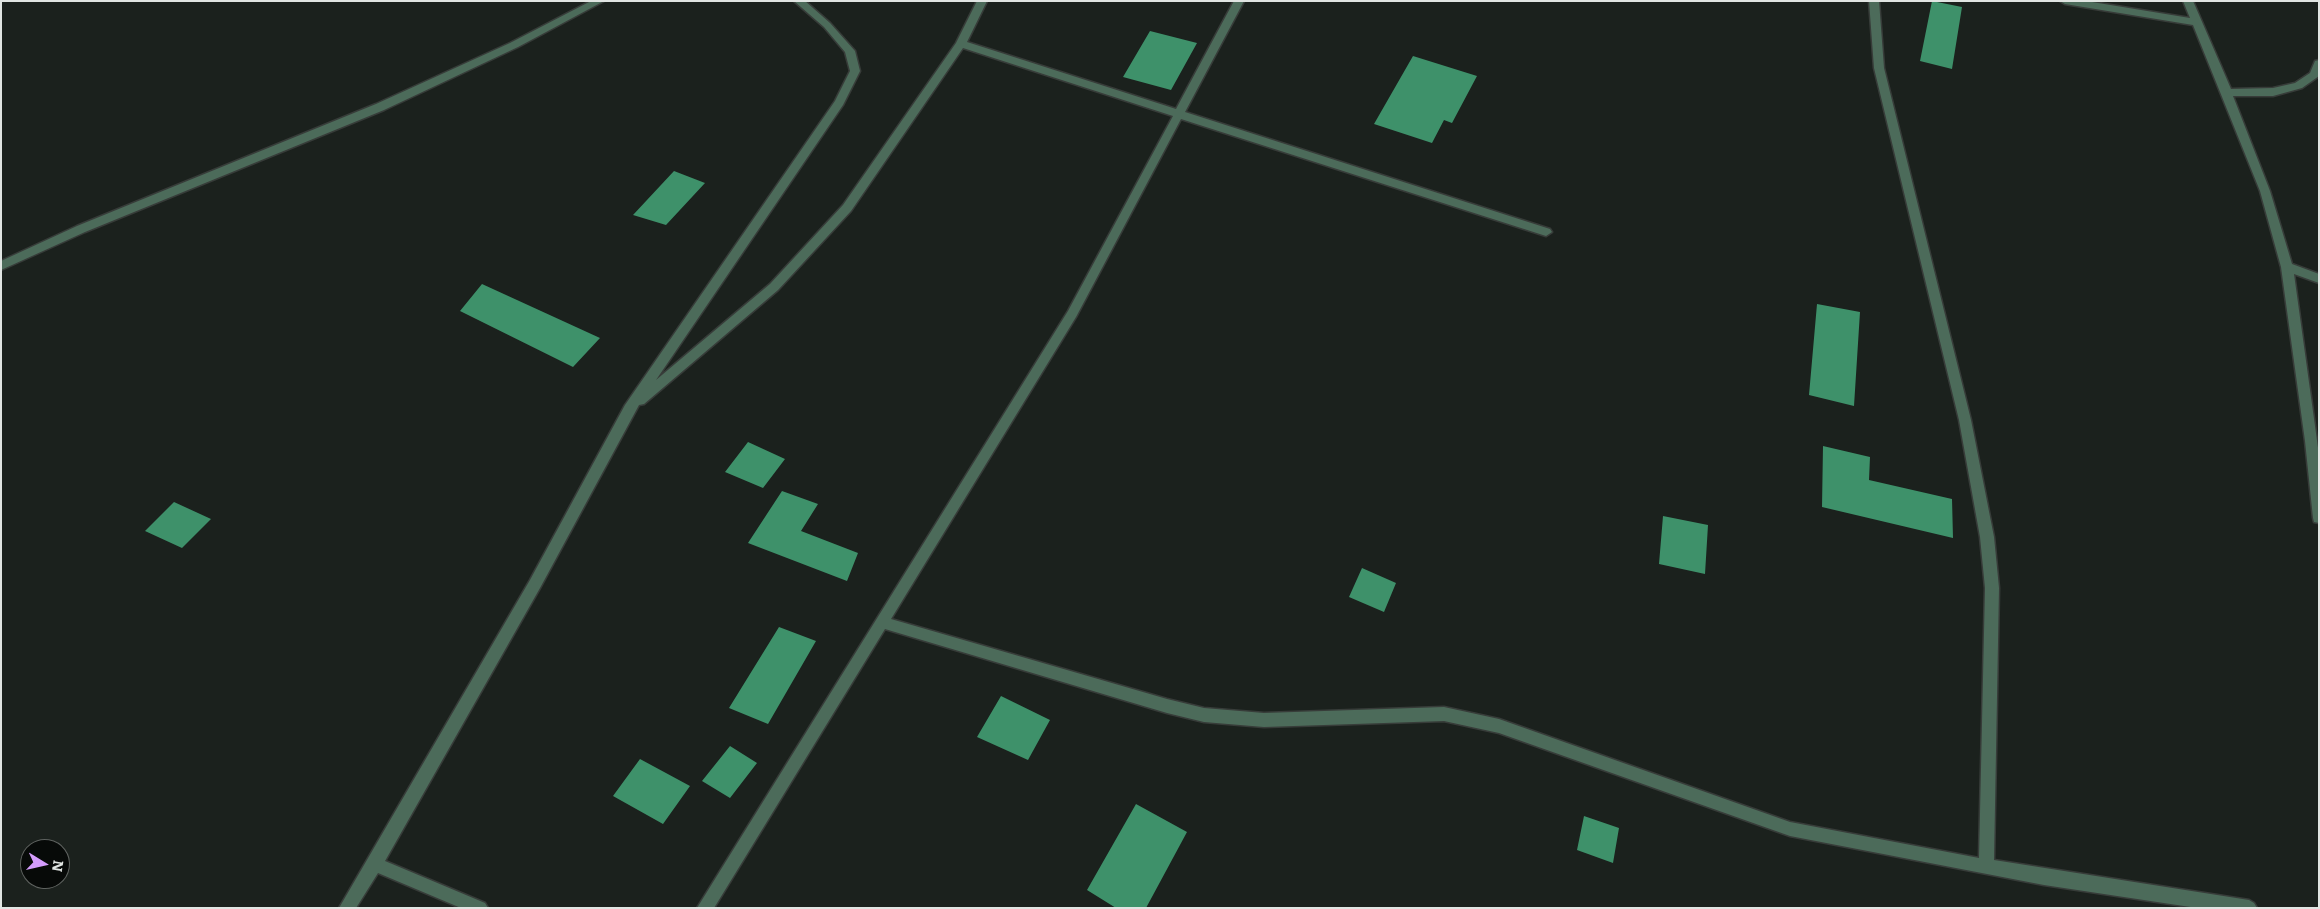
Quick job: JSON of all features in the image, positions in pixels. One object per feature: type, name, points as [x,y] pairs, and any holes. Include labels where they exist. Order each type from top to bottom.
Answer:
[{"type":"street","points":[[1,266],[81,228],[380,107],[514,45],[599,1]]},
{"type":"street","points":[[347,908],[375,864],[535,584],[629,410],[839,102],[855,71],[850,51],[827,25],[799,1]]},
{"type":"street","points":[[629,410],[774,288],[847,208],[961,44],[982,1]]},
{"type":"street","points":[[705,908],[1072,314],[1239,1]]},
{"type":"street","points":[[1874,1],[1879,68],[1961,402],[1987,537],[1992,588],[1986,866]]},
{"type":"street","points":[[2065,1],[2197,22]]},
{"type":"street","points":[[2188,1],[2227,93],[2264,191],[2287,267],[2312,441],[2319,518]]},
{"type":"street","points":[[961,44],[1177,115],[1546,232]]},
{"type":"street","points":[[2227,93],[2273,92],[2298,86],[2314,75],[2319,63]]},
{"type":"street","points":[[2287,267],[2319,279]]},
{"type":"street","points":[[881,622],[1204,715],[1264,720],[1444,714],[1498,726],[1790,828],[1986,866],[2249,908]]},
{"type":"street","points":[[375,864],[480,908]]},
{"type":"building","points":[[1932,1],[1962,7],[1952,69],[1920,61]]},
{"type":"building","points":[[1150,31],[1197,43],[1171,90],[1123,77]]},
{"type":"building","points":[[1413,56],[1477,76],[1452,123],[1444,120],[1432,143],[1374,124]]},
{"type":"building","points":[[674,171],[705,183],[666,225],[633,215]]},
{"type":"building","points":[[482,284],[600,338],[573,367],[460,311]]},
{"type":"building","points":[[1817,304],[1860,312],[1854,406],[1809,395]]},
{"type":"building","points":[[748,442],[785,459],[763,488],[725,472]]},
{"type":"building","points":[[1823,446],[1870,457],[1869,480],[1952,499],[1953,538],[1822,507]]},
{"type":"building","points":[[782,491],[818,504],[801,531],[858,553],[847,581],[748,543]]},
{"type":"building","points":[[174,502],[211,519],[182,548],[145,531]]},
{"type":"building","points":[[1663,516],[1708,525],[1705,574],[1659,564]]},
{"type":"building","points":[[1362,568],[1396,583],[1384,612],[1349,597]]},
{"type":"building","points":[[779,627],[816,641],[768,724],[729,708]]},
{"type":"building","points":[[1001,696],[1050,720],[1028,760],[977,737]]},
{"type":"building","points":[[730,746],[757,763],[730,798],[702,781]]},
{"type":"building","points":[[640,759],[690,786],[663,824],[613,796]]},
{"type":"building","points":[[1136,804],[1187,832],[1146,908],[1116,908],[1087,890]]},
{"type":"building","points":[[1584,816],[1619,828],[1613,863],[1577,850]]}]
